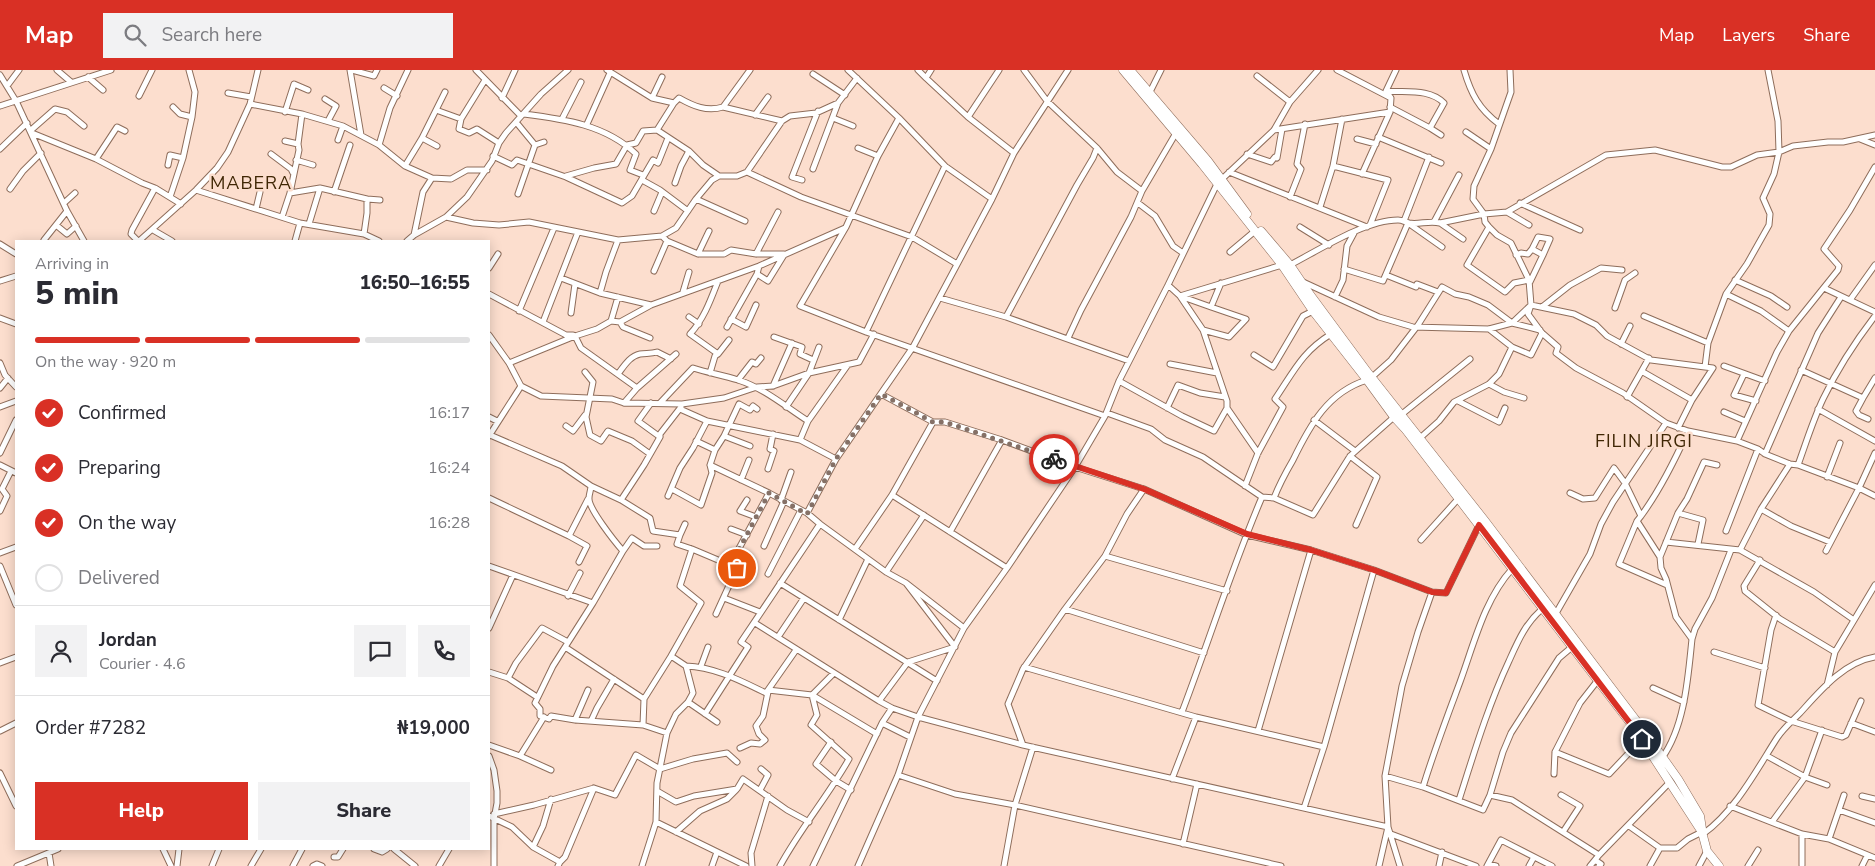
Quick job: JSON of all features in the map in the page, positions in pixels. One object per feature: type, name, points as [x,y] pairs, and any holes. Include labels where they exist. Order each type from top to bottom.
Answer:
[{"type":"main road","points":[[1123,70],[1219,182],[1286,265],[1313,311],[1331,334],[1402,414],[1420,438],[1458,499],[1642,739],[1723,866]]},
{"type":"main road","points":[[1132,71],[1208,161],[1219,182],[1254,231],[1303,282],[1394,417],[1432,459],[1555,615],[1678,779],[1700,816],[1707,851],[1718,866]]},
{"type":"street","points":[[7,86],[19,70]]},
{"type":"street","points":[[56,70],[71,82]]},
{"type":"street","points":[[0,106],[111,70]]},
{"type":"street","points":[[139,96],[152,70]]},
{"type":"street","points":[[170,197],[183,158],[192,117],[195,92],[189,70]]},
{"type":"street","points":[[139,240],[154,230],[217,168],[228,152],[250,104],[258,70]]},
{"type":"street","points":[[361,135],[351,70],[374,76],[377,70]]},
{"type":"street","points":[[379,145],[390,108],[408,70]]},
{"type":"street","points":[[476,70],[502,98],[522,115],[562,119],[587,124],[627,145],[636,154],[630,170],[688,211]]},
{"type":"street","points":[[502,98],[516,70]]},
{"type":"street","points":[[408,240],[446,217],[467,197],[487,170],[499,143],[541,94],[568,70]]},
{"type":"street","points":[[657,130],[679,98],[703,108],[715,110],[723,107],[748,72],[741,70]]},
{"type":"street","points":[[848,70],[899,118],[945,166],[992,200]]},
{"type":"street","points":[[918,70],[968,117],[1014,153]]},
{"type":"street","points":[[926,78],[930,70]]},
{"type":"street","points":[[968,117],[999,70]]},
{"type":"street","points":[[1024,70],[1047,101],[1097,148],[1117,172],[1142,191]]},
{"type":"street","points":[[807,514],[836,459],[913,347],[992,200],[1014,153],[1068,70]]},
{"type":"street","points":[[1150,92],[1161,70]]},
{"type":"street","points":[[858,866],[898,774],[918,717],[964,628],[1008,568],[1075,467],[1106,415],[1129,361],[1219,182],[1274,130],[1290,102],[1318,70]]},
{"type":"street","points":[[1386,91],[1396,70]]},
{"type":"street","points":[[1464,70],[1469,88],[1484,113],[1499,124]]},
{"type":"street","points":[[1510,70],[1511,92],[1491,149],[1474,186],[1474,199],[1484,214],[1485,222],[1489,227],[1497,235],[1511,243],[1530,281],[1532,305],[1528,314],[1541,332],[1558,347],[1556,353],[1576,368],[1601,380],[1666,423],[1688,431],[1738,441],[1765,454],[1859,488],[1875,496]]},
{"type":"street","points":[[1705,367],[1708,343],[1726,294],[1747,264],[1769,225],[1770,214],[1763,198],[1774,174],[1779,152],[1776,104],[1768,70]]},
{"type":"street","points":[[587,124],[608,71],[652,98],[674,103]]},
{"type":"street","points":[[1341,71],[1390,98]]},
{"type":"street","points":[[813,74],[845,95]]},
{"type":"street","points":[[0,75],[16,101],[67,211],[83,240]]},
{"type":"street","points":[[1257,76],[1290,102]]},
{"type":"street","points":[[88,77],[103,90]]},
{"type":"street","points":[[652,98],[662,77]]},
{"type":"street","points":[[813,169],[834,118],[838,103],[857,78]]},
{"type":"street","points":[[485,80],[461,119],[459,129],[469,133],[476,129],[499,143]]},
{"type":"street","points":[[562,119],[581,82]]},
{"type":"street","points":[[285,112],[294,84],[308,90]]},
{"type":"street","points":[[384,88],[397,96]]},
{"type":"street","points":[[1362,174],[1390,109],[1390,98],[1386,91]]},
{"type":"street","points":[[1386,91],[1424,92],[1438,97],[1444,103],[1430,128]]},
{"type":"street","points":[[406,166],[444,92]]},
{"type":"street","points":[[228,93],[251,97]]},
{"type":"street","points":[[755,115],[768,97]]},
{"type":"street","points":[[325,99],[336,106],[328,121]]},
{"type":"street","points":[[446,217],[472,223],[499,225],[529,222],[618,240],[662,236],[676,228],[712,180],[719,176],[737,176],[747,172],[782,121],[790,116],[816,113],[838,103]]},
{"type":"street","points":[[250,104],[302,114],[343,126],[379,145],[406,166],[432,178],[451,179],[467,170],[487,170]]},
{"type":"street","points":[[723,107],[782,121]]},
{"type":"street","points":[[174,108],[180,114],[192,117]]},
{"type":"street","points":[[31,132],[55,109],[67,112],[84,126]]},
{"type":"street","points":[[1274,130],[1390,109],[1441,135]]},
{"type":"street","points":[[436,110],[461,119]]},
{"type":"street","points":[[802,180],[792,177],[818,111]]},
{"type":"street","points":[[282,217],[290,194],[299,150],[302,114]]},
{"type":"street","points":[[834,118],[853,126]]},
{"type":"street","points":[[899,118],[878,156],[846,227],[800,306],[866,332],[1151,429],[1165,440],[1203,457],[1262,496],[1274,498],[1313,515],[1350,456],[1394,417]]},
{"type":"street","points":[[1320,207],[1333,166],[1342,119]]},
{"type":"street","points":[[516,122],[534,145]]},
{"type":"street","points":[[0,149],[26,123]]},
{"type":"street","points":[[1290,197],[1301,169],[1297,164],[1305,124]]},
{"type":"street","points":[[338,140],[343,126]]},
{"type":"street","points":[[96,159],[118,127],[125,131]]},
{"type":"street","points":[[1247,154],[1271,162],[1275,157],[1277,158],[1282,129]]},
{"type":"street","points":[[566,177],[594,168],[616,164],[627,145],[636,143],[643,131],[657,130],[689,151],[703,165],[719,176]]},
{"type":"street","points":[[31,132],[96,159],[155,188],[181,204]]},
{"type":"street","points":[[1466,132],[1491,149]]},
{"type":"street","points":[[1068,338],[1138,203],[1142,191],[1176,133]]},
{"type":"street","points":[[1180,296],[1286,265],[1368,226],[1396,220],[1406,222],[1437,222],[1507,212],[1606,155],[1614,153],[1655,150],[1722,168],[1731,167],[1757,155],[1779,152],[1793,146],[1843,142],[1875,135]]},
{"type":"street","points":[[1378,137],[1441,163]]},
{"type":"street","points":[[422,138],[437,146]]},
{"type":"street","points":[[493,156],[512,165],[517,160],[528,163],[566,177],[622,203],[632,196],[652,160],[658,163],[668,138]]},
{"type":"street","points":[[1357,139],[1376,144]]},
{"type":"street","points":[[1860,139],[1875,145]]},
{"type":"street","points":[[285,141],[298,144]]},
{"type":"street","points":[[534,145],[544,142]]},
{"type":"street","points":[[334,192],[350,145]]},
{"type":"street","points":[[518,194],[534,145]]},
{"type":"street","points":[[858,148],[878,156]]},
{"type":"street","points":[[1006,317],[1077,185],[1094,158],[1097,148]]},
{"type":"street","points":[[676,183],[681,166],[689,151]]},
{"type":"street","points":[[10,189],[23,171],[41,153]]},
{"type":"street","points":[[271,154],[291,169],[293,174]]},
{"type":"street","points":[[168,165],[170,155],[183,158]]},
{"type":"street","points":[[1344,269],[1383,281],[1428,158]]},
{"type":"street","points":[[296,160],[314,165]]},
{"type":"street","points":[[866,332],[945,166]]},
{"type":"street","points":[[1333,166],[1388,180],[1368,226]]},
{"type":"street","points":[[1738,441],[1773,359],[1789,331],[1839,268],[1824,249],[1875,167]]},
{"type":"street","points":[[747,172],[801,197],[912,237],[957,264]]},
{"type":"street","points":[[1228,172],[1368,226]]},
{"type":"street","points":[[1437,222],[1458,175]]},
{"type":"street","points":[[414,235],[423,192],[432,178]]},
{"type":"street","points":[[137,240],[131,234],[132,230],[155,188]]},
{"type":"street","points":[[310,224],[320,188]]},
{"type":"street","points":[[290,194],[320,188],[367,199],[380,200]]},
{"type":"street","points":[[196,190],[300,223],[364,234],[377,240]]},
{"type":"street","points":[[256,209],[260,192]]},
{"type":"street","points":[[654,211],[662,192]]},
{"type":"street","points":[[64,203],[75,193]]},
{"type":"street","points":[[364,234],[367,199]]},
{"type":"street","points":[[696,199],[745,221]]},
{"type":"street","points":[[1138,203],[1155,216],[1173,246],[1183,253]]},
{"type":"street","points":[[1520,203],[1580,230]]},
{"type":"street","points":[[44,240],[67,211]]},
{"type":"street","points":[[756,254],[778,212]]},
{"type":"street","points":[[1507,212],[1529,225]]},
{"type":"street","points":[[1406,222],[1442,246]]},
{"type":"street","points":[[1437,222],[1463,239]]},
{"type":"street","points":[[295,240],[300,223]]},
{"type":"street","points":[[56,225],[67,234],[76,226]]},
{"type":"street","points":[[1300,226],[1328,245]]},
{"type":"street","points":[[509,363],[576,335],[596,329],[611,321],[620,322],[651,305],[683,292],[759,266],[846,227]]},
{"type":"street","points":[[1489,227],[1467,265],[1504,292],[1514,283],[1530,281]]},
{"type":"street","points":[[519,311],[554,228]]},
{"type":"street","points":[[154,230],[170,240]]},
{"type":"street","points":[[698,254],[709,231]]},
{"type":"street","points":[[1230,252],[1254,231]]},
{"type":"street","points":[[543,322],[562,278],[578,232]]},
{"type":"street","points":[[1336,297],[1343,280],[1347,246],[1354,233]]},
{"type":"street","points":[[662,236],[667,241],[698,254],[724,254],[731,250],[756,254],[786,254]]},
{"type":"street","points":[[1516,255],[1521,253],[1528,254],[1538,237],[1550,239],[1530,281]]},
{"type":"street","points":[[600,293],[618,240]]},
{"type":"street","points":[[654,271],[667,241]]},
{"type":"street","points":[[0,244],[15,253]]},
{"type":"street","points":[[1532,249],[1543,255]]},
{"type":"street","points":[[490,266],[498,254]]},
{"type":"street","points":[[757,274],[768,281],[786,254]]},
{"type":"street","points":[[727,327],[757,274],[759,266]]},
{"type":"street","points":[[1850,300],[1875,266]]},
{"type":"street","points":[[1542,306],[1576,281],[1601,268],[1622,270]]},
{"type":"street","points":[[683,292],[689,272]]},
{"type":"street","points":[[1615,308],[1625,280],[1634,273]]},
{"type":"street","points":[[1386,275],[1416,287],[1417,284],[1438,292]]},
{"type":"street","points":[[0,281],[15,276]]},
{"type":"street","points":[[562,278],[600,293],[651,305]]},
{"type":"street","points":[[1735,280],[1771,296],[1787,307]]},
{"type":"street","points":[[718,281],[699,324],[690,334],[718,354]]},
{"type":"street","points":[[1303,282],[1379,317],[1413,327],[1488,329],[1512,324],[1532,305],[1542,306],[1574,314],[1596,325],[1607,336],[1651,360],[1714,368],[1692,400],[1678,428]]},
{"type":"street","points":[[1211,307],[1221,283]]},
{"type":"street","points":[[571,313],[575,284]]},
{"type":"street","points":[[1168,285],[1180,296],[1203,330],[1227,408],[1258,453]]},
{"type":"street","points":[[1274,498],[1314,420],[1326,406],[1351,385],[1369,378],[1391,360],[1418,326],[1442,287],[1455,294],[1469,297],[1488,305],[1512,324],[1541,332]]},
{"type":"street","points":[[1824,288],[1875,312]]},
{"type":"street","points":[[1726,294],[1761,311],[1789,331]]},
{"type":"street","points":[[490,295],[566,335],[576,335]]},
{"type":"street","points":[[1180,296],[1246,319],[1229,336],[1203,330]]},
{"type":"street","points":[[1765,454],[1818,333],[1841,297]]},
{"type":"street","points":[[611,321],[618,298]]},
{"type":"street","points":[[940,298],[1006,317],[1129,361]]},
{"type":"street","points":[[731,319],[746,327],[756,305]]},
{"type":"street","points":[[1254,355],[1274,367],[1304,316],[1313,311]]},
{"type":"street","points":[[1644,316],[1708,343]]},
{"type":"street","points":[[1798,465],[1818,409],[1848,353],[1875,316]]},
{"type":"street","points":[[689,317],[699,324]]},
{"type":"street","points":[[0,318],[15,324]]},
{"type":"street","points":[[620,322],[623,326],[650,338]]},
{"type":"street","points":[[1621,344],[1630,326]]},
{"type":"street","points":[[1488,329],[1512,347],[1531,355],[1541,332]]},
{"type":"street","points":[[621,500],[650,454],[660,434],[681,407],[724,398],[756,388],[773,386],[809,373],[859,362],[874,334]]},
{"type":"street","points":[[1245,486],[1258,453],[1283,407],[1275,399],[1306,353],[1331,334]]},
{"type":"street","points":[[576,335],[581,348],[637,388]]},
{"type":"street","points":[[490,336],[509,363],[521,386],[541,396],[589,397],[612,399],[624,403],[660,403],[681,407],[707,421],[800,440],[836,459]]},
{"type":"street","points":[[774,337],[802,347],[800,354],[814,360]]},
{"type":"street","points":[[710,373],[715,356],[729,340]]},
{"type":"street","points":[[773,386],[792,343]]},
{"type":"street","points":[[786,407],[809,373],[819,347]]},
{"type":"street","points":[[1420,438],[1439,421],[1454,402],[1488,384],[1499,374],[1512,347]]},
{"type":"street","points":[[618,374],[635,355],[657,352],[671,359]]},
{"type":"street","points":[[624,403],[637,388],[676,354]]},
{"type":"street","points":[[738,380],[752,362],[756,364],[761,358]]},
{"type":"street","points":[[1627,397],[1649,358]]},
{"type":"street","points":[[1402,414],[1470,359]]},
{"type":"street","points":[[0,363],[8,378],[15,386]]},
{"type":"street","points":[[1170,364],[1217,374]]},
{"type":"street","points":[[800,440],[808,421],[847,365]]},
{"type":"street","points":[[1724,366],[1765,380]]},
{"type":"street","points":[[660,403],[693,368],[738,380],[756,388],[808,421]]},
{"type":"street","points":[[1801,370],[1863,398]]},
{"type":"street","points":[[585,372],[593,382],[587,412],[587,426],[590,435],[601,442],[608,430],[632,441],[650,454]]},
{"type":"street","points":[[1642,372],[1692,400]]},
{"type":"street","points":[[1744,374],[1734,396],[1756,402]]},
{"type":"street","points":[[0,388],[8,378]]},
{"type":"street","points":[[1868,419],[1859,415],[1856,411],[1875,378]]},
{"type":"street","points":[[1119,382],[1214,431],[1227,408]]},
{"type":"street","points":[[1488,384],[1504,392],[1524,398]]},
{"type":"street","points":[[1167,408],[1178,385],[1225,397]]},
{"type":"street","points":[[490,434],[521,386]]},
{"type":"street","points":[[881,394],[933,422],[945,422],[1002,440],[1075,467],[1144,489],[1247,534],[1311,550],[1374,570],[1432,592],[1446,593],[1479,525]]},
{"type":"street","points":[[1458,401],[1500,422],[1506,408]]},
{"type":"street","points":[[0,407],[15,403]]},
{"type":"street","points":[[651,403],[638,421],[660,437]]},
{"type":"street","points":[[672,489],[701,505],[712,473],[710,465],[715,450],[724,436],[739,404],[750,410],[752,406],[757,409]]},
{"type":"street","points":[[1818,409],[1875,441]]},
{"type":"street","points":[[566,426],[573,431],[587,412]]},
{"type":"street","points":[[1724,412],[1745,421]]},
{"type":"street","points":[[490,418],[497,421]]},
{"type":"street","points":[[1314,420],[1355,451]]},
{"type":"street","points":[[668,496],[680,468],[707,421]]},
{"type":"street","points":[[0,453],[15,422]]},
{"type":"street","points":[[855,549],[892,495],[933,422]]},
{"type":"street","points":[[1555,615],[1590,554],[1601,524],[1625,483],[1666,423]]},
{"type":"street","points":[[1668,585],[1619,564],[1639,519],[1651,503],[1688,431]]},
{"type":"street","points":[[768,470],[774,451],[770,449],[773,434]]},
{"type":"street","points":[[490,436],[562,466],[591,486],[621,500],[650,518],[653,531],[680,535]]},
{"type":"street","points":[[724,436],[750,446]]},
{"type":"street","points":[[696,440],[715,450]]},
{"type":"street","points":[[950,532],[1002,440]]},
{"type":"street","points":[[1827,477],[1840,443]]},
{"type":"street","points":[[1726,531],[1758,449]]},
{"type":"street","points":[[1826,551],[1875,453]]},
{"type":"street","points":[[1350,456],[1377,477],[1356,525]]},
{"type":"street","points":[[741,480],[749,460]]},
{"type":"street","points":[[1660,557],[1678,513],[1704,462],[1718,465]]},
{"type":"street","points":[[1740,550],[1790,464]]},
{"type":"street","points":[[0,465],[14,472],[1,488],[7,496],[0,511]]},
{"type":"street","points":[[710,465],[801,510],[886,572],[906,583],[964,628]]},
{"type":"street","points":[[1570,493],[1583,499],[1595,498],[1614,468],[1625,483],[1639,519],[1660,557],[1661,568],[1668,585],[1676,617],[1692,639]]},
{"type":"street","points":[[764,546],[783,500],[791,472]]},
{"type":"street","points":[[568,536],[588,499],[591,486]]},
{"type":"street","points":[[1023,745],[1008,704],[1024,667],[1064,609],[1105,556],[1127,514],[1144,489]]},
{"type":"street","points":[[730,566],[769,493]]},
{"type":"street","points":[[892,495],[1008,568]]},
{"type":"street","points":[[1182,712],[1262,496]]},
{"type":"street","points":[[490,498],[587,546],[579,562]]},
{"type":"street","points":[[588,499],[603,527],[623,551]]},
{"type":"street","points":[[1421,540],[1458,499]]},
{"type":"street","points":[[747,500],[740,511],[756,517]]},
{"type":"street","points":[[768,574],[801,510]]},
{"type":"street","points":[[1762,510],[1791,526],[1830,542]]},
{"type":"street","points":[[1678,513],[1704,520],[1698,544]]},
{"type":"street","points":[[886,572],[924,515]]},
{"type":"street","points":[[685,524],[678,544],[692,548],[737,568],[716,614]]},
{"type":"street","points":[[705,714],[748,647],[741,642],[820,524]]},
{"type":"street","points":[[731,529],[747,535]]},
{"type":"street","points":[[657,546],[644,546],[632,538],[553,666],[535,703],[540,709],[540,716],[549,719],[551,716],[574,720],[643,725],[667,733]]},
{"type":"street","points":[[1666,542],[1740,550],[1814,592],[1854,620]]},
{"type":"street","points":[[0,553],[15,547]]},
{"type":"street","points":[[643,725],[644,699],[671,656],[700,602],[680,586],[692,548]]},
{"type":"street","points":[[1258,731],[1311,550]]},
{"type":"street","points":[[1662,758],[1676,730],[1684,702],[1695,628],[1712,598],[1731,550]]},
{"type":"street","points":[[1105,556],[1226,591]]},
{"type":"street","points":[[839,620],[868,559]]},
{"type":"street","points":[[1760,560],[1743,589],[1776,615],[1835,652]]},
{"type":"street","points":[[0,566],[15,603]]},
{"type":"street","points":[[490,566],[568,596],[593,603]]},
{"type":"street","points":[[1423,787],[1477,630],[1501,582],[1512,569]]},
{"type":"street","points":[[1304,808],[1324,747],[1374,570]]},
{"type":"street","points":[[568,596],[580,573]]},
{"type":"street","points":[[490,626],[513,575]]},
{"type":"street","points":[[780,583],[908,662],[938,679],[945,680]]},
{"type":"street","points":[[906,583],[955,647]]},
{"type":"street","points":[[1827,685],[1835,652],[1875,585]]},
{"type":"street","points":[[1379,866],[1388,827],[1385,776],[1402,686],[1432,592]]},
{"type":"street","points":[[724,598],[760,612]]},
{"type":"street","points":[[778,637],[804,598]]},
{"type":"street","points":[[1064,609],[1204,653]]},
{"type":"street","points":[[1459,800],[1494,692],[1524,630],[1531,619],[1542,609]]},
{"type":"street","points":[[1776,615],[1771,630],[1766,668],[1758,705],[1791,721],[1844,737],[1861,701]]},
{"type":"street","points":[[755,623],[892,708],[918,717],[1033,748],[1388,827]]},
{"type":"street","points":[[508,678],[516,663],[542,628],[644,699]]},
{"type":"street","points":[[880,701],[908,662],[955,647]]},
{"type":"street","points":[[1385,776],[1423,787],[1483,810],[1511,733],[1559,658],[1572,647]]},
{"type":"street","points":[[701,666],[708,648]]},
{"type":"street","points":[[740,748],[750,743],[760,744],[765,740],[756,726],[763,716],[768,691],[796,650]]},
{"type":"street","points":[[1714,652],[1766,668]]},
{"type":"street","points":[[671,656],[686,666],[701,666],[730,676],[766,693],[768,691],[812,695],[877,734]]},
{"type":"street","points":[[0,663],[15,657]]},
{"type":"street","points":[[1629,826],[1660,848],[1677,848],[1688,839],[1703,833],[1717,824],[1759,770],[1778,737],[1791,721],[1845,670],[1866,658],[1875,657]]},
{"type":"street","points":[[642,866],[656,822],[657,791],[667,733],[676,714],[688,702],[693,693],[686,666]]},
{"type":"street","points":[[1024,667],[1196,716],[1324,747]]},
{"type":"street","points":[[490,672],[508,678],[537,697]]},
{"type":"street","points":[[812,695],[834,673]]},
{"type":"street","points":[[591,721],[614,679]]},
{"type":"street","points":[[1554,774],[1555,752],[1580,703],[1598,680]]},
{"type":"street","points":[[1653,688],[1684,702]]},
{"type":"street","points":[[574,720],[588,690]]},
{"type":"street","points":[[780,866],[795,838],[809,822],[849,759],[810,725],[817,715],[812,695]]},
{"type":"street","points":[[688,702],[717,722]]},
{"type":"street","points":[[813,866],[882,723],[892,708]]},
{"type":"street","points":[[1172,779],[1196,716]]},
{"type":"street","points":[[520,756],[544,717]]},
{"type":"street","points":[[882,723],[910,737]]},
{"type":"street","points":[[1851,723],[1875,732]]},
{"type":"street","points":[[0,731],[15,724]]},
{"type":"street","points":[[1772,822],[1805,777],[1822,730]]},
{"type":"street","points":[[1555,752],[1609,774],[1642,739]]},
{"type":"street","points":[[831,742],[816,764],[836,781],[851,790]]},
{"type":"street","points":[[490,745],[551,770]]},
{"type":"street","points":[[1004,866],[1015,805],[1033,748]]},
{"type":"street","points":[[492,816],[594,788],[615,795],[636,755],[660,769],[693,759],[727,753],[737,762]]},
{"type":"street","points":[[1767,756],[1805,777],[1827,784]]},
{"type":"street","points":[[490,759],[494,770],[497,792],[492,816],[495,866]]},
{"type":"street","points":[[760,790],[768,775],[761,769]]},
{"type":"street","points":[[0,773],[15,804]]},
{"type":"street","points":[[898,774],[955,794],[1015,805],[1281,866]]},
{"type":"street","points":[[676,832],[700,811],[727,799],[744,779],[787,810],[809,822]]},
{"type":"street","points":[[1590,866],[1598,855],[1629,826],[1670,782]]},
{"type":"street","points":[[1184,844],[1197,784]]},
{"type":"street","points":[[492,816],[515,829],[533,847],[559,864],[568,850],[594,788]]},
{"type":"street","points":[[657,791],[676,802],[694,796],[737,789]]},
{"type":"street","points":[[1490,795],[1512,800],[1598,855]]},
{"type":"street","points":[[1561,795],[1580,806],[1563,832]]},
{"type":"street","points":[[1829,839],[1844,795]]},
{"type":"street","points":[[752,866],[751,853],[768,796]]},
{"type":"street","points":[[1862,796],[1875,798]]},
{"type":"street","points":[[533,847],[543,826],[551,800]]},
{"type":"street","points":[[1730,806],[1802,834],[1829,839],[1875,858]]},
{"type":"street","points":[[1839,810],[1875,823]]},
{"type":"street","points":[[656,822],[746,866]]},
{"type":"street","points":[[1388,827],[1400,866]]},
{"type":"street","points":[[1391,834],[1476,866]]},
{"type":"street","points":[[1802,834],[1802,865]]},
{"type":"street","points":[[1496,866],[1488,865],[1500,840],[1552,866]]},
{"type":"street","points":[[1650,866],[1660,848]]},
{"type":"street","points":[[41,850],[46,854],[52,866]]},
{"type":"street","points":[[17,866],[56,850]]},
{"type":"street","points":[[163,850],[171,866]]},
{"type":"street","points":[[177,866],[179,850]]},
{"type":"street","points":[[212,866],[220,850]]},
{"type":"street","points":[[251,866],[260,850]]},
{"type":"street","points":[[293,866],[301,850]]},
{"type":"street","points":[[334,857],[338,857],[342,850]]},
{"type":"street","points":[[395,850],[415,866]]},
{"type":"street","points":[[439,866],[449,850]]},
{"type":"street","points":[[1748,866],[1758,850]]},
{"type":"street","points":[[1699,866],[1707,851]]},
{"type":"street","points":[[712,866],[718,852]]},
{"type":"street","points":[[1439,866],[1442,852]]},
{"type":"street","points":[[1862,866],[1867,856]]},
{"type":"street","points":[[1529,866],[1534,857]]},
{"type":"street","points":[[1595,860],[1602,865]]},
{"type":"street","points":[[313,866],[317,864],[322,866]]},
{"type":"way so far","points":[[737,568],[730,566],[769,493],[807,514],[836,459],[881,394],[933,422],[945,422],[1054,459]]},
{"type":"district","name":"MABERA","points":[[251,183]]},
{"type":"district","name":"FILIN JIRGI","points":[[1644,441]]},
{"type":"route","points":[[1054,459],[1144,489],[1247,534],[1311,550],[1374,570],[1432,592],[1446,593],[1479,525],[1642,739]]}]
